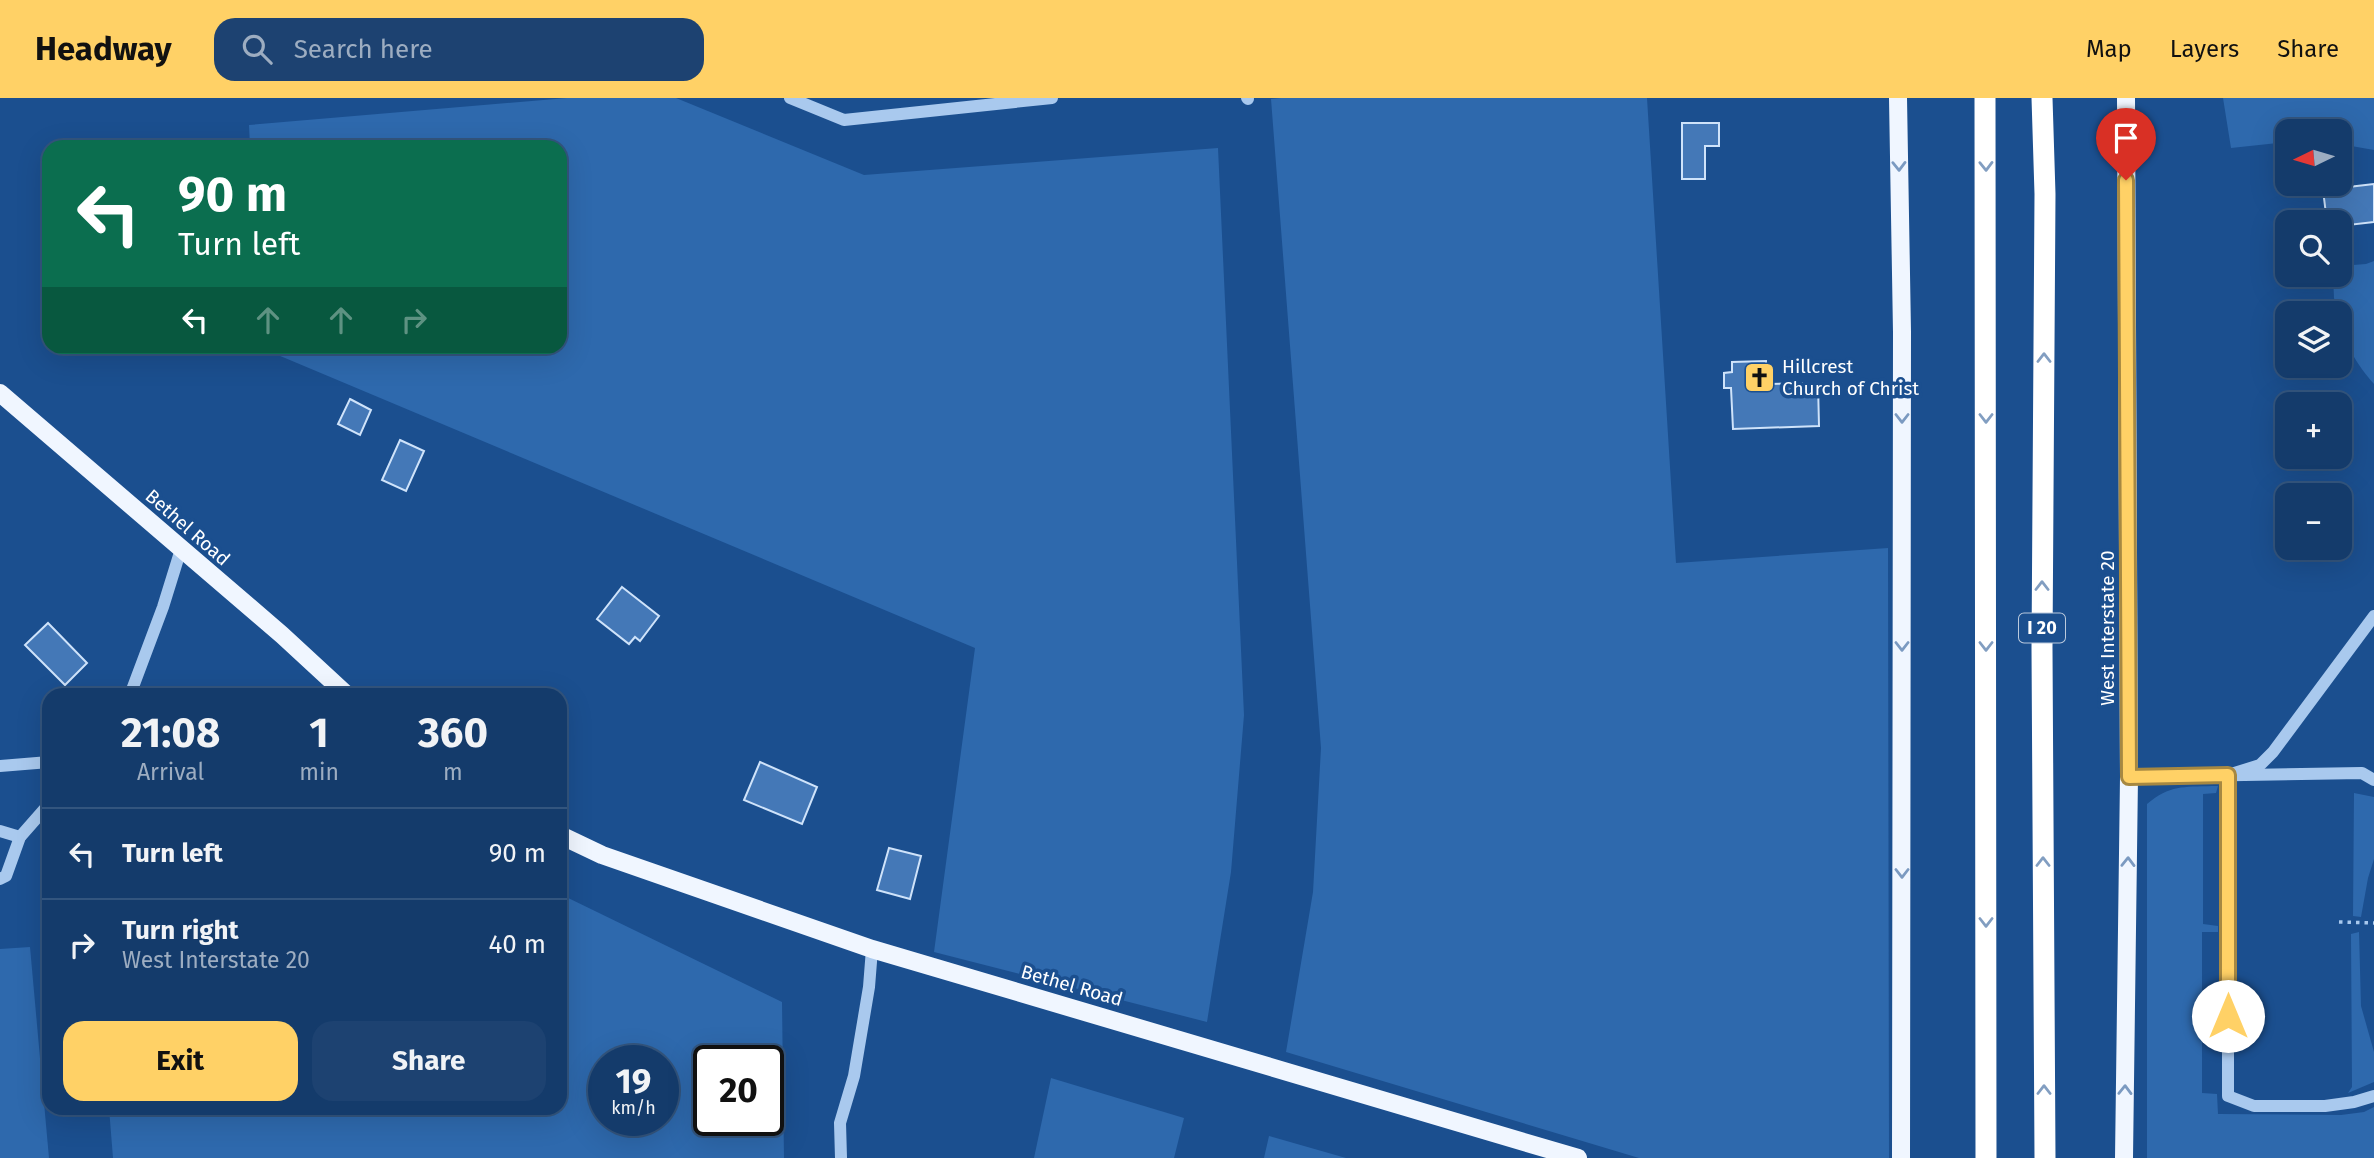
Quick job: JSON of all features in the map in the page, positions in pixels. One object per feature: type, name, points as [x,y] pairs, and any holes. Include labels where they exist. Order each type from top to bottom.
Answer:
[{"type":"highway","points":[[1985,98],[1986,1158]]},
{"type":"highway","name":"I 20","points":[[2042,98],[2045,194],[2042,662],[2045,1158]]},
{"type":"main road","points":[[1898,98],[1902,332],[1902,1158]]},
{"type":"main road","name":"West Interstate 20","points":[[2124,1158],[2129,777],[2126,98]]},
{"type":"main road","name":"Bethel Road","points":[[0,393],[340,688]]},
{"type":"main road","name":"Bethel Road","points":[[567,838],[602,855],[872,949],[1578,1158]]},
{"type":"street","points":[[790,98],[844,120],[1052,98]]},
{"type":"street","points":[[925,98],[930,111]]},
{"type":"street","points":[[133,688],[181,549]]},
{"type":"street","points":[[2228,775],[2260,765],[2273,752],[2374,616]]},
{"type":"street","points":[[0,766],[42,763]]},
{"type":"street","points":[[2129,777],[2362,773],[2374,780]]},
{"type":"street","points":[[2228,775],[2228,1096],[2255,1106],[2325,1106],[2374,1096]]},
{"type":"street","points":[[0,879],[6,876],[20,837],[42,812]]},
{"type":"street","points":[[0,831],[20,837]]},
{"type":"street","points":[[841,1158],[840,1123],[854,1076],[869,987],[872,949]]},
{"type":"path","points":[[2339,922],[2374,923]]},
{"type":"shaded area","points":[[567,98],[676,98],[864,175],[1218,148],[1244,715],[1231,872],[1207,1022],[934,952],[975,648],[276,354],[567,354],[567,140],[250,140],[249,125]]},
{"type":"shaded area","points":[[1647,98],[1676,563],[1888,548],[1889,1158],[1639,1158],[1286,1052],[1313,892],[1321,748],[1271,99]]},
{"type":"shaded area","points":[[2223,98],[2374,98],[2374,150],[2352,146],[2352,119],[2275,119],[2275,143],[2231,148]]},
{"type":"shaded area","points":[[2374,261],[2374,384],[2352,352],[2352,301],[2335,301],[2334,298],[2334,287],[2352,287],[2352,265]]},
{"type":"shaded area","points":[[2218,786],[2216,793],[2203,794],[2203,924],[2218,926],[2218,932],[2202,932],[2202,1093],[2217,1094],[2218,1114],[2341,1115],[2364,1112],[2374,1107],[2374,1158],[2147,1158],[2147,804],[2170,790]]},
{"type":"shaded area","points":[[2354,793],[2374,797],[2374,859],[2361,917],[2353,916]]},
{"type":"shaded area","points":[[567,897],[782,1002],[783,1045],[693,1045],[693,1136],[784,1136],[784,1158],[113,1158],[110,1115],[567,1115]]},
{"type":"shaded area","points":[[2359,932],[2361,1006],[2374,1052],[2374,1082],[2348,1093],[2352,1087],[2351,934]]},
{"type":"shaded area","points":[[30,947],[42,1080],[42,1115],[45,1115],[49,1158],[0,1158],[0,949]]},
{"type":"shaded area","points":[[1051,1078],[1184,1118],[1174,1158],[1034,1158]]},
{"type":"shaded area","points":[[1269,1136],[1346,1158],[1264,1158]]},
{"type":"building","points":[[1682,123],[1719,123],[1719,146],[1705,146],[1705,179],[1682,179]]},
{"type":"building","points":[[2374,184],[2374,222],[2352,225],[2352,210],[2326,210],[2324,196],[2352,196],[2352,187]]},
{"type":"building","points":[[1766,361],[1767,384],[1818,383],[1819,426],[1733,429],[1731,388],[1724,388],[1724,373],[1732,372],[1732,362]]},
{"type":"building","points":[[350,399],[371,410],[360,435],[338,424]]},
{"type":"building","points":[[400,440],[424,451],[406,491],[382,480]]},
{"type":"building","points":[[622,587],[659,616],[640,641],[635,637],[629,644],[597,619]]},
{"type":"building","points":[[48,623],[87,663],[65,685],[25,645]]},
{"type":"building","points":[[760,762],[817,787],[802,824],[744,800]]},
{"type":"building","points":[[889,848],[921,856],[910,899],[877,890]]},
{"type":"place","name":"Hillcrest Church of Christ","points":[[1759,377]]},
{"type":"route","points":[[2126,180],[2129,777],[2228,775],[2228,1016]]}]
